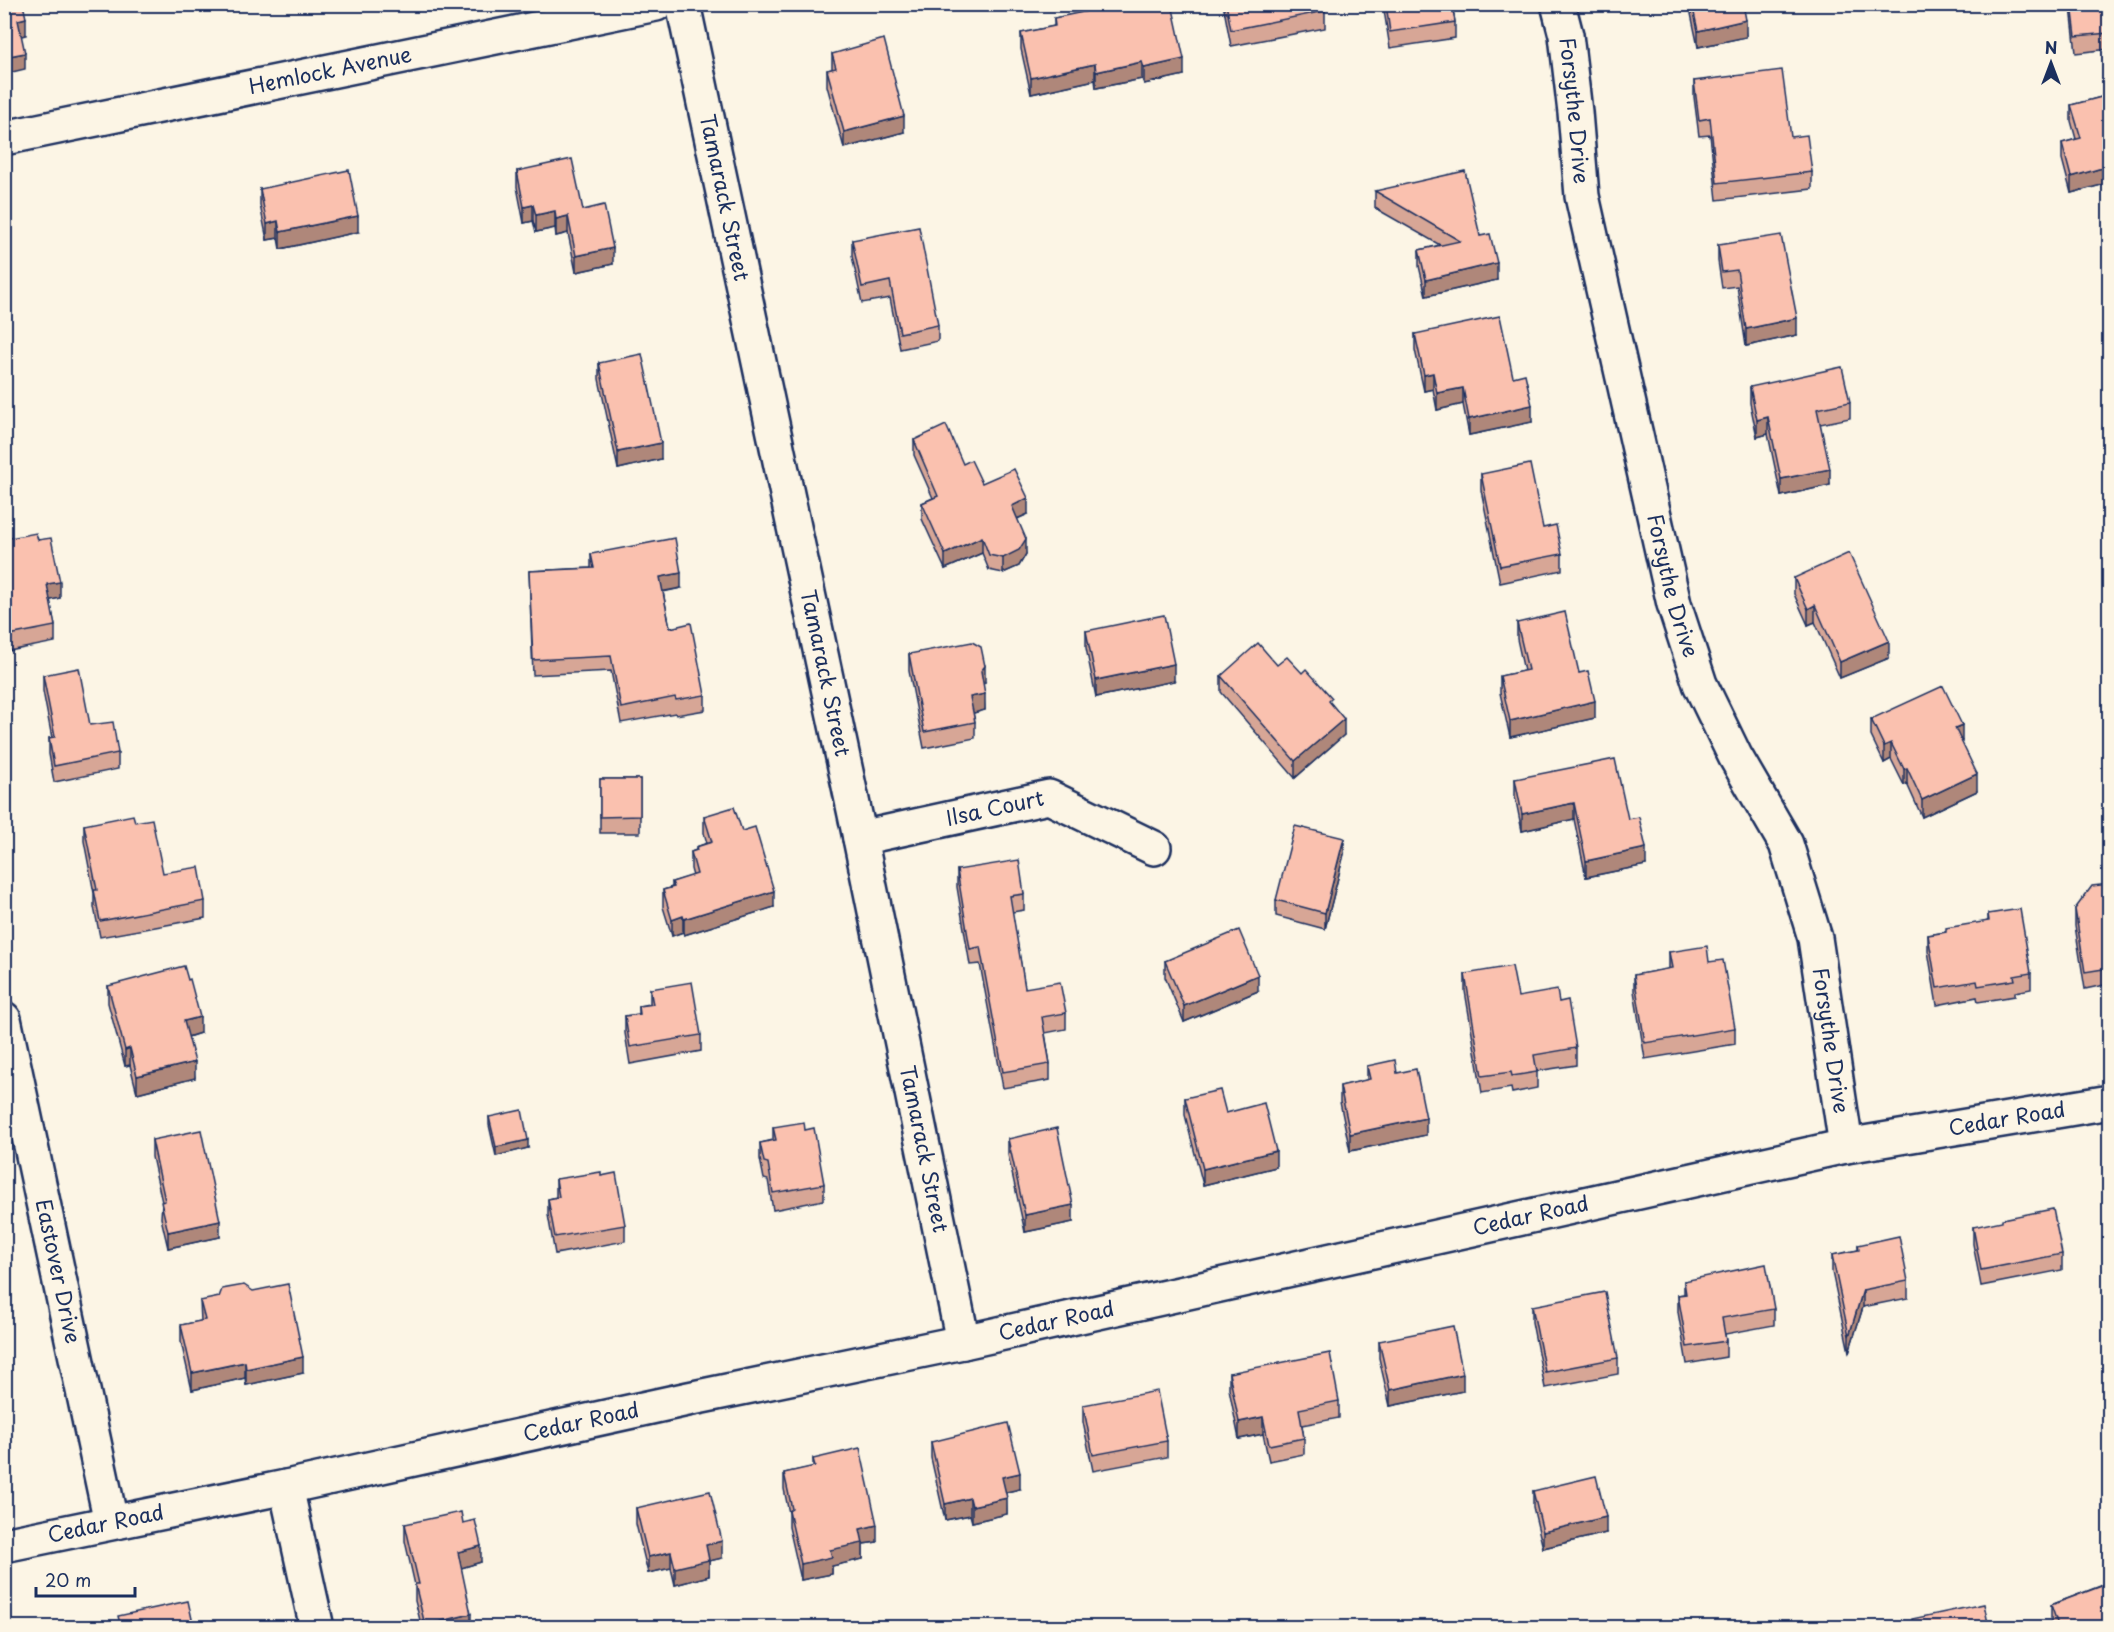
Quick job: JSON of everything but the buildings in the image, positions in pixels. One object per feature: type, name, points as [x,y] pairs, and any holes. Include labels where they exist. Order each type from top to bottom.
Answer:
[{"type":"street","name":"Hemlock Avenue","points":[[4,138],[656,4]]},
{"type":"street","name":"Tamarack Street","points":[[683,4],[860,838],[963,1342]]},
{"type":"street","name":"Forsythe Drive","points":[[1558,4],[1566,35],[1582,196],[1674,604],[1700,684],[1735,756],[1786,844],[1815,938],[1846,1146]]},
{"type":"street","name":"Ilsa Court","points":[[860,838],[1049,797],[1154,848]]},
{"type":"street","name":"Eastover Drive","points":[[4,1019],[111,1522]]},
{"type":"street","name":"Cedar Road","points":[[4,1545],[286,1487],[688,1398],[963,1342],[1846,1146],[2109,1102]]},
{"type":"street","points":[[286,1487],[317,1628]]}]
